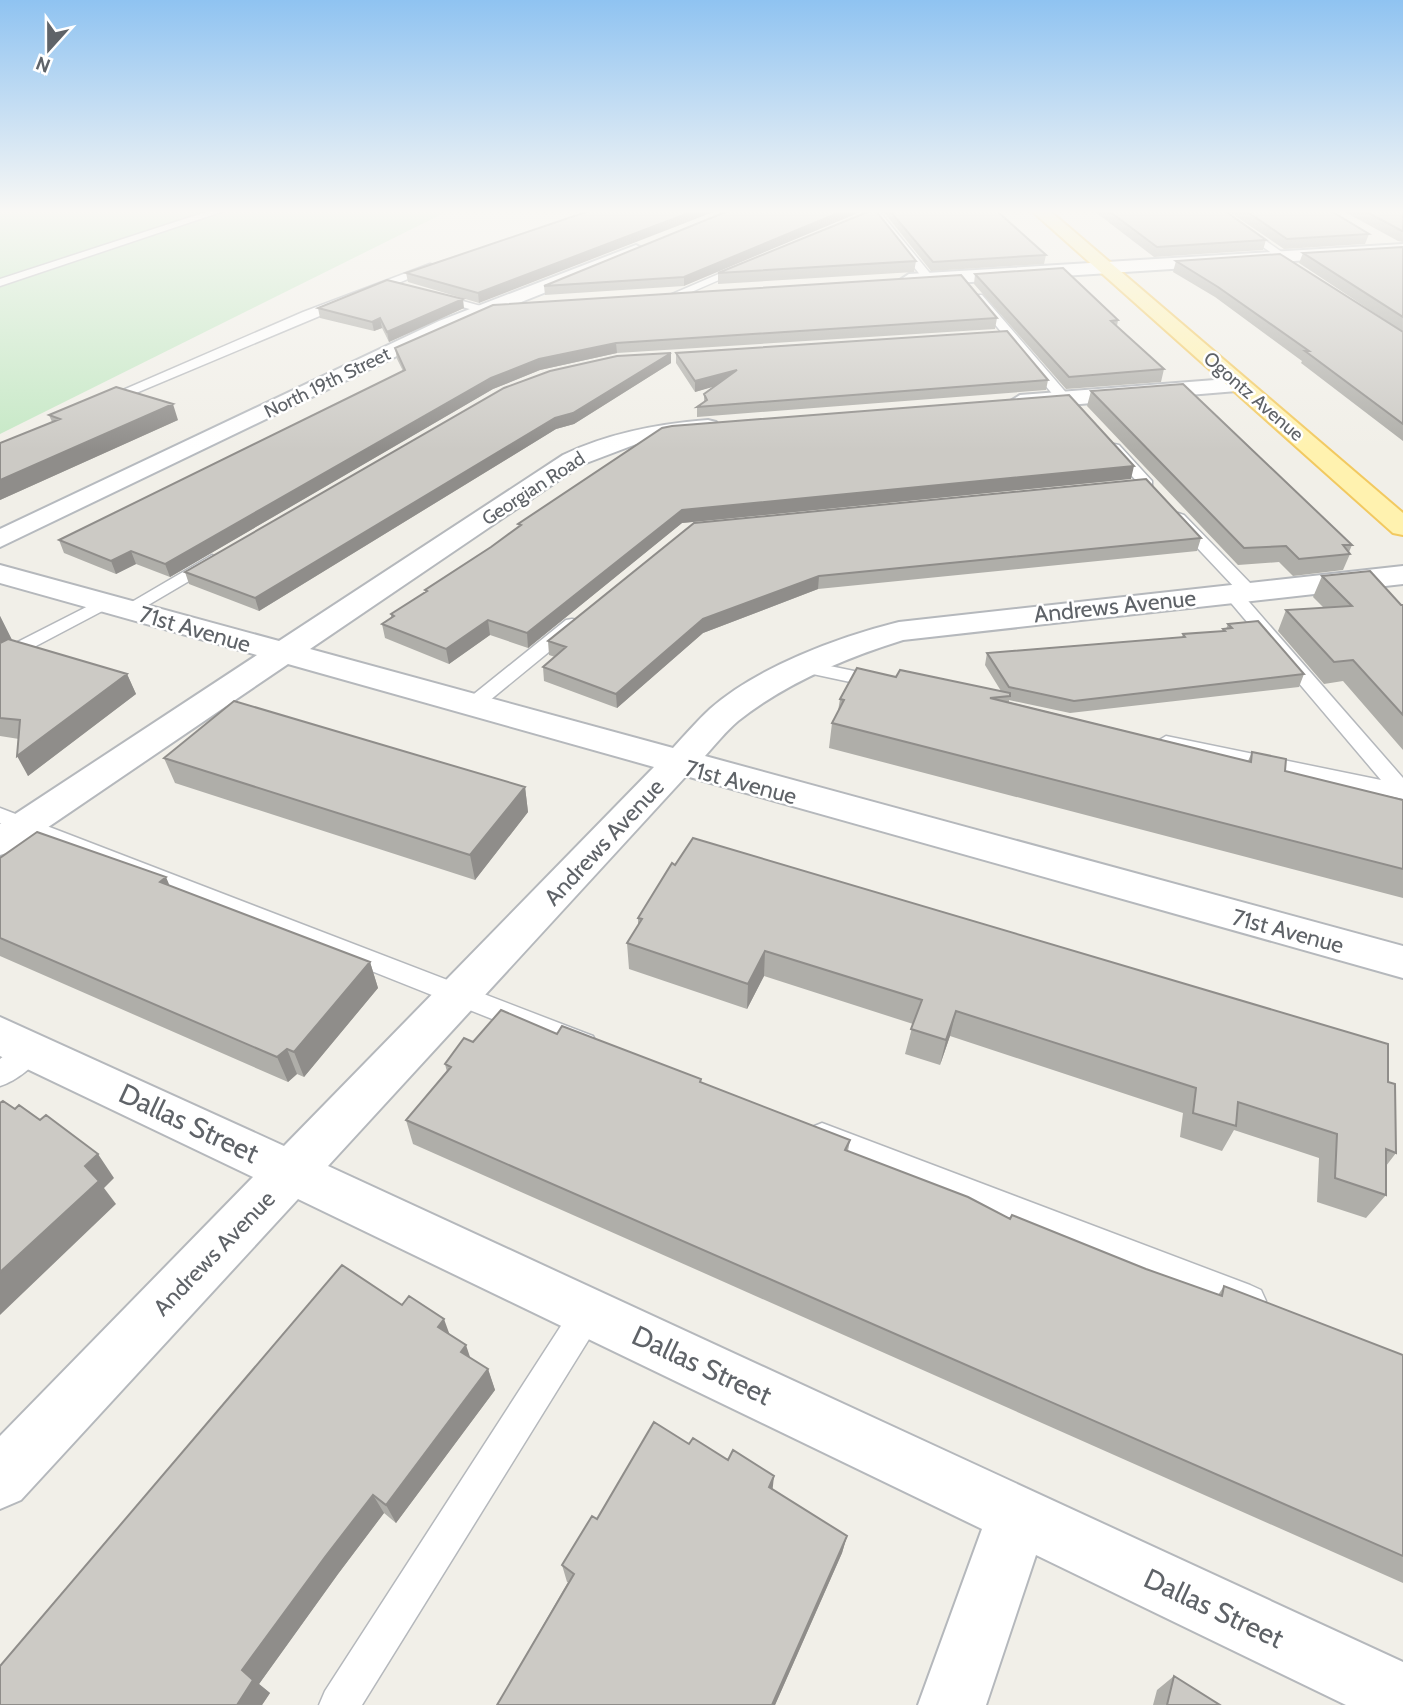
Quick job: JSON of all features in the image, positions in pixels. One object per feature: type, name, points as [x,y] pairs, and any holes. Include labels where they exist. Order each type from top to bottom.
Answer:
[{"type":"main road","name":"Ogontz Avenue","points":[[1133,291],[1403,527]]},
{"type":"street","name":"North 19th Street","points":[[0,539],[446,325],[534,291]]},
{"type":"street","points":[[670,296],[729,292]]},
{"type":"street","points":[[488,309],[547,303]]},
{"type":"street","points":[[996,404],[1073,405],[1241,385]]},
{"type":"street","name":"Georgian Road","points":[[0,842],[572,460],[600,446],[642,434],[740,424]]},
{"type":"street","name":"71st Avenue","points":[[0,574],[677,764],[1403,962]]},
{"type":"street","name":"Andrews Avenue","points":[[0,1479],[724,715],[762,687],[842,648],[899,631],[1403,575]]},
{"type":"street","name":"Dallas Street","points":[[10,1053],[292,1171],[1403,1697]]},
{"type":"street","points":[[952,1705],[1018,1514]]},
{"type":"lane","points":[[87,408],[274,331],[363,291]]},
{"type":"lane","points":[[417,291],[488,309]]},
{"type":"lane","points":[[670,296],[684,291]]},
{"type":"lane","points":[[971,291],[1003,335],[1073,405]]},
{"type":"lane","points":[[1104,437],[1240,592],[1403,792]]},
{"type":"lane","points":[[1119,487],[1156,494]]},
{"type":"lane","points":[[0,659],[225,553]]},
{"type":"lane","points":[[471,706],[585,612]]},
{"type":"lane","points":[[801,666],[900,686]]},
{"type":"lane","points":[[1145,738],[1403,792]]},
{"type":"lane","points":[[0,815],[614,1055]]},
{"type":"lane","points":[[795,1125],[1274,1310]]},
{"type":"lane","points":[[339,1705],[589,1312]]},
{"type":"green space","points":[[0,291],[288,291],[0,434]]},
{"type":"building","points":[[361,291],[429,291],[463,299],[387,332],[380,318],[372,322],[318,308]]},
{"type":"building","points":[[718,291],[974,291],[997,318],[616,343],[539,359],[491,378],[165,564],[131,551],[111,561],[59,540],[405,370],[395,348],[493,305]]},
{"type":"building","points":[[990,291],[1087,291],[1118,320],[1111,321],[1164,369],[1069,377]]},
{"type":"building","points":[[1223,291],[1338,291],[1403,332],[1403,424],[1305,351],[1309,351]]},
{"type":"building","points":[[1362,291],[1403,291],[1403,317]]},
{"type":"building","points":[[1007,331],[1048,380],[697,407],[707,400],[704,394],[737,370],[695,381],[676,353]]},
{"type":"building","points":[[671,353],[573,413],[555,418],[255,598],[185,572],[504,388],[550,371],[617,356]]},
{"type":"building","points":[[1183,384],[1352,545],[1343,545],[1350,554],[1299,559],[1286,546],[1244,548],[1091,391]]},
{"type":"building","points":[[116,387],[173,404],[0,480],[0,443],[60,419],[49,415]]},
{"type":"building","points":[[1069,395],[1134,466],[682,510],[527,633],[488,620],[446,649],[382,624],[394,616],[391,614],[521,525],[518,524],[662,428]]},
{"type":"building","points":[[1146,479],[1201,538],[819,576],[703,619],[616,694],[543,667],[566,647],[548,641],[694,523]]},
{"type":"building","points":[[1370,571],[1403,605],[1403,715],[1353,660],[1334,662],[1286,610],[1352,606],[1322,576]]},
{"type":"building","points":[[1258,621],[1304,674],[1074,701],[1009,687],[987,653],[1185,637],[1183,634],[1225,631],[1223,629],[1232,628],[1228,624]]},
{"type":"building","points":[[8,639],[127,674],[17,756],[20,720],[0,718],[0,643]]},
{"type":"building","points":[[857,668],[896,677],[900,670],[1010,693],[1010,696],[990,698],[1251,762],[1252,752],[1286,759],[1285,771],[1403,800],[1403,869],[832,723],[844,700],[840,699]]},
{"type":"building","points":[[234,701],[525,787],[470,855],[164,758]]},
{"type":"building","points":[[37,832],[166,877],[160,882],[370,962],[294,1052],[287,1049],[277,1057],[0,938],[0,858]]},
{"type":"building","points":[[693,838],[1388,1044],[1388,1082],[1395,1084],[1396,1153],[1386,1149],[1386,1195],[1335,1178],[1337,1134],[1238,1102],[1236,1126],[1193,1113],[1196,1088],[956,1011],[946,1040],[911,1029],[922,1000],[765,951],[748,984],[627,943],[642,919],[638,918],[672,863],[675,865]]},
{"type":"building","points":[[501,1010],[557,1034],[562,1026],[850,1140],[845,1150],[968,1197],[1010,1219],[1012,1215],[1146,1269],[1222,1296],[1224,1286],[1403,1355],[1403,1556],[406,1120],[451,1067],[445,1064],[464,1038],[473,1042]]},
{"type":"building","points":[[3,1101],[15,1109],[19,1105],[40,1120],[46,1115],[98,1154],[85,1166],[99,1181],[0,1272],[0,1103]]},
{"type":"building","points":[[342,1265],[402,1305],[409,1296],[444,1319],[438,1327],[466,1345],[461,1352],[488,1369],[386,1505],[373,1495],[325,1557],[242,1670],[253,1680],[237,1705],[0,1705],[0,1666]]},
{"type":"building","points":[[654,1422],[689,1444],[693,1438],[728,1460],[733,1450],[774,1476],[769,1487],[847,1536],[772,1705],[497,1705],[574,1574],[562,1565],[592,1516],[597,1519]]},
{"type":"building","points":[[1174,1676],[1220,1705],[1167,1705]]}]
